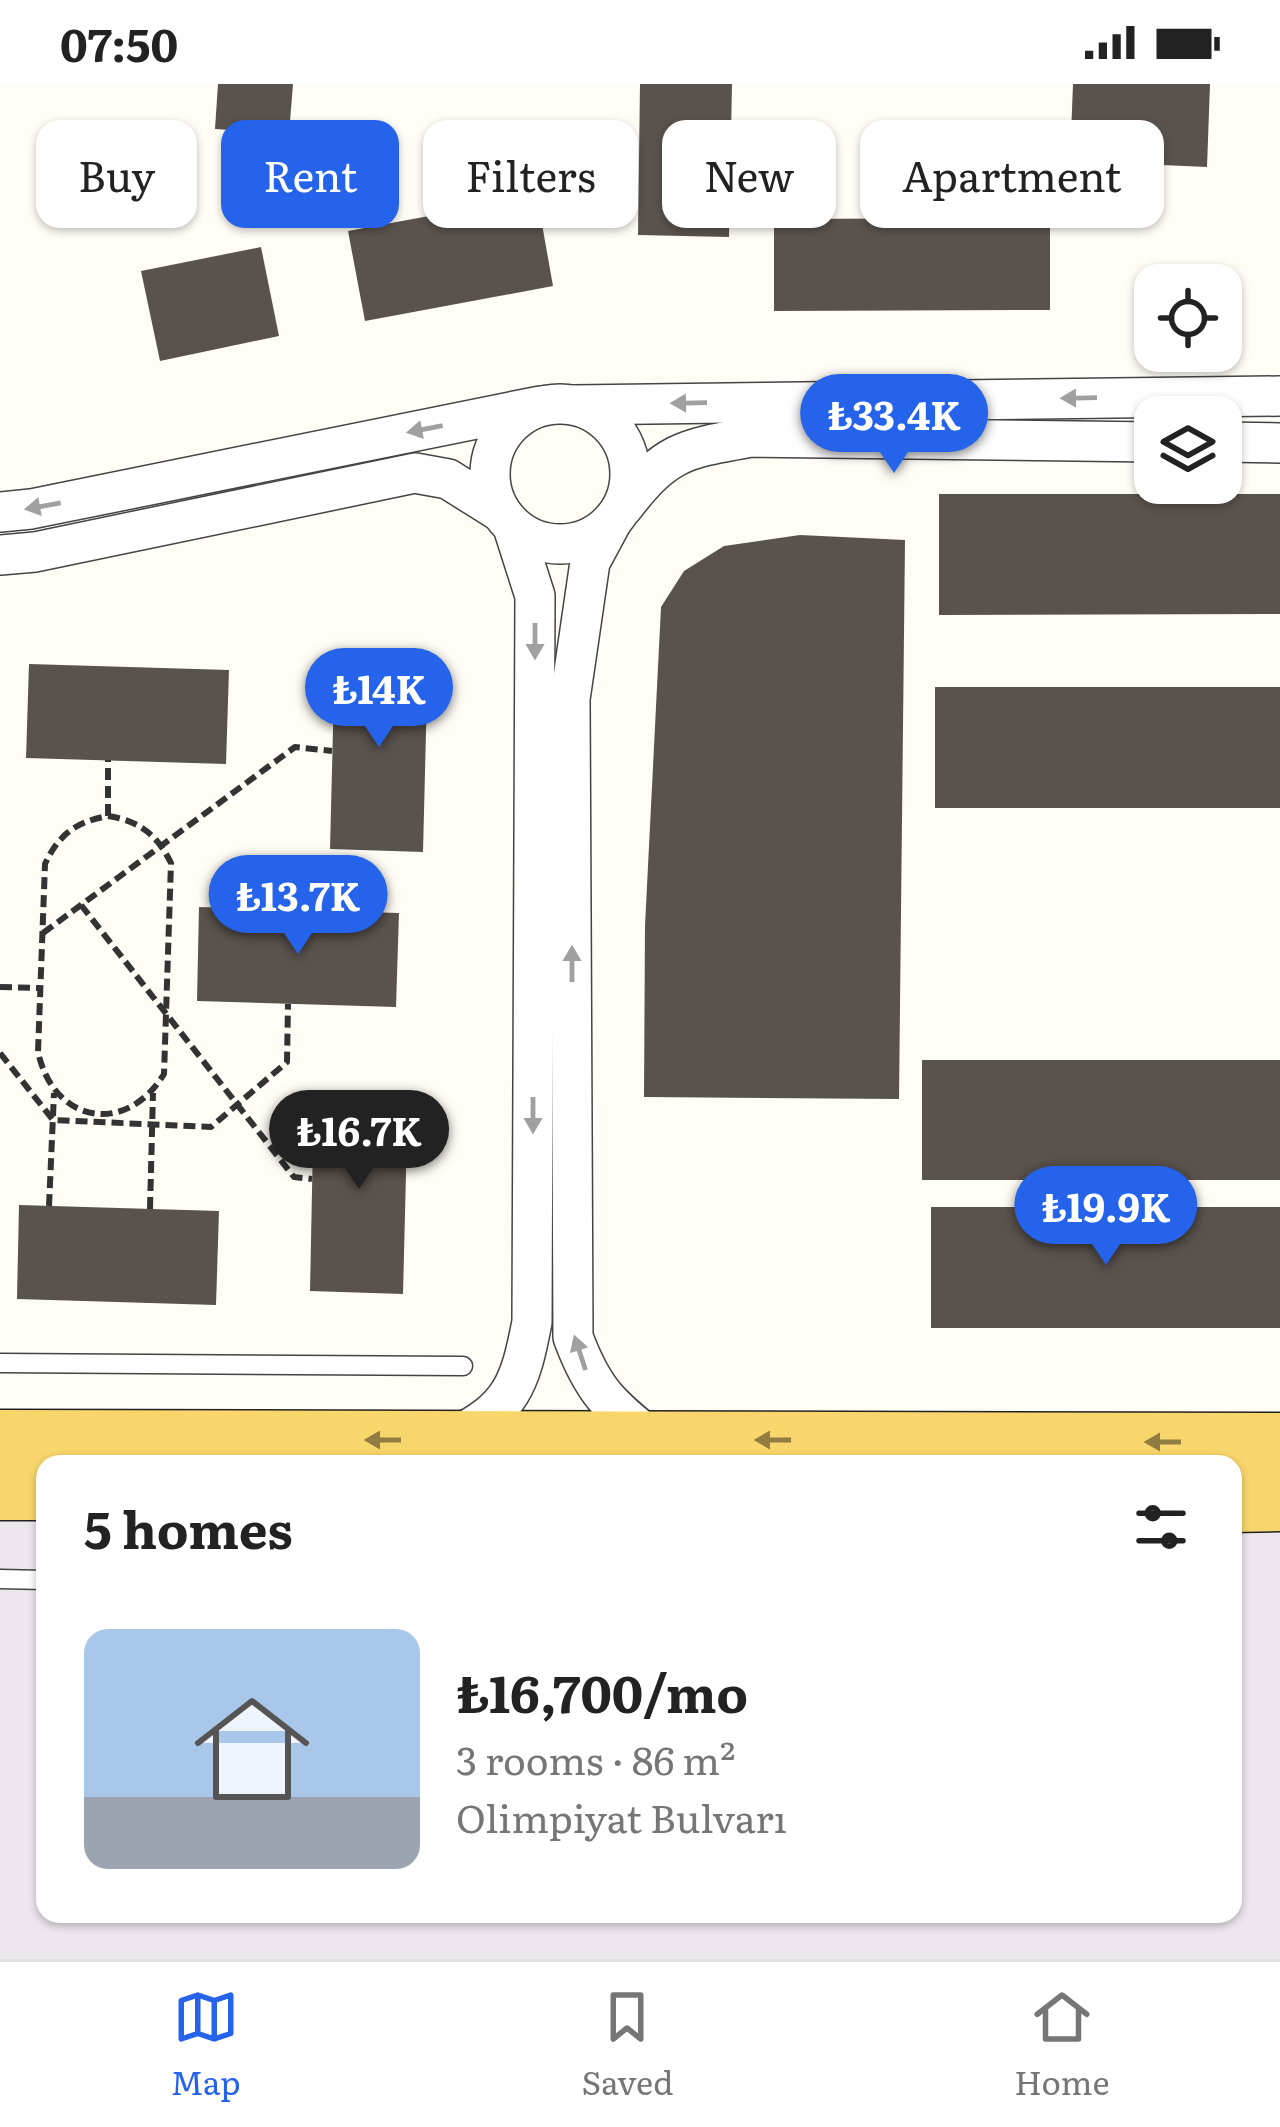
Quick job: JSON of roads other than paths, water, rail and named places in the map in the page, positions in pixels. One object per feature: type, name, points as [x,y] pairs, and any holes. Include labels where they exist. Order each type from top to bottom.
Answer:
[{"type":"main road","points":[[0,1440],[1280,1443]]},
{"type":"main road","points":[[0,1490],[36,1490]]},
{"type":"main road","points":[[1242,1502],[1280,1501]]},
{"type":"street","points":[[0,512],[557,405],[1280,396]]},
{"type":"street","points":[[0,555],[35,552],[415,473],[448,479],[506,519],[531,539],[574,544],[594,536],[617,515],[629,486],[624,444],[594,412],[557,405],[521,415],[505,429],[494,448],[490,469],[491,491],[506,519],[535,596],[532,1322],[521,1377],[487,1421],[447,1440]]},
{"type":"street","points":[[653,1440],[589,1381],[573,1337],[570,699],[590,562],[617,515],[652,469],[696,447],[751,437],[1134,442]]},
{"type":"street","points":[[1242,442],[1280,443]]},
{"type":"lane","points":[[0,1363],[463,1366]]},
{"type":"lane","points":[[0,1579],[36,1580]]}]
